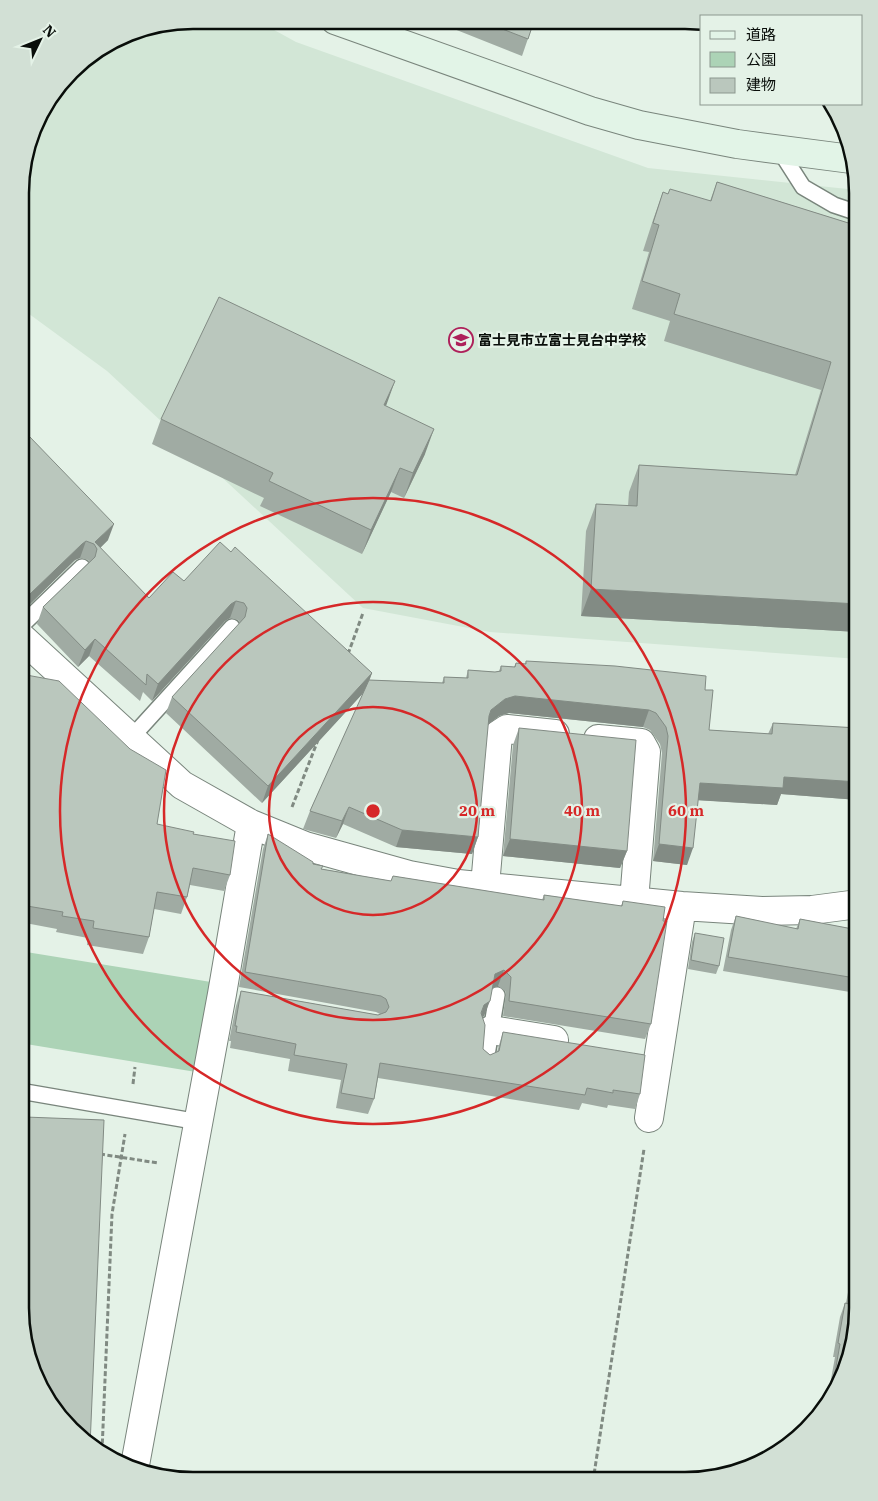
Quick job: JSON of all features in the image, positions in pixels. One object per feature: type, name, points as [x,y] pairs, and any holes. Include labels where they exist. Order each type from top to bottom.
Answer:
[{"type":"street","points":[[387,30],[590,110],[639,125],[780,151],[846,158]]},
{"type":"street","points":[[29,644],[182,785],[251,824],[280,837],[408,875],[458,884],[682,906],[762,910],[812,910],[849,905]]},
{"type":"street","points":[[485,886],[498,735],[507,729],[640,744],[646,752],[634,901]]},
{"type":"street","points":[[136,1462],[188,1168],[232,996],[251,824]]},
{"type":"street","points":[[649,1118],[647,1056],[682,906]]},
{"type":"street","points":[[491,1030],[579,1044]]},
{"type":"lane","points":[[780,151],[803,187],[834,205],[849,210]]},
{"type":"lane","points":[[29,618],[82,567]]},
{"type":"lane","points":[[131,738],[232,627]]},
{"type":"lane","points":[[486,1061],[497,996]]},
{"type":"lane","points":[[29,1093],[199,1122]]},
{"type":"path","points":[[347,658],[363,613]]},
{"type":"path","points":[[280,837],[321,731]]},
{"type":"path","points":[[102,1444],[112,1214],[135,1067]]},
{"type":"path","points":[[594,1472],[649,1118]]},
{"type":"path","points":[[94,1152],[188,1168]]},
{"type":"shaded area","name":"富士見市立富士見台中学校","points":[[193,29],[272,29],[296,42],[648,168],[849,189],[849,658],[490,632],[363,608],[107,371],[29,314],[30,171],[34,150],[41,130],[56,102],[69,85],[102,56],[120,46],[150,34],[171,30]]},
{"type":"green space","points":[[29,952],[211,982],[196,1072],[29,1044]]},
{"type":"building","points":[[502,29],[531,29],[528,39]]},
{"type":"building","points":[[717,182],[849,223],[849,603],[591,589],[596,504],[637,506],[639,465],[797,475],[831,362],[674,314],[680,294],[642,281],[659,225],[653,223],[663,192],[668,194],[670,189],[711,201]]},
{"type":"building","points":[[219,297],[395,381],[384,405],[434,429],[413,473],[400,468],[371,530],[269,481],[273,473],[161,419]]},
{"type":"building","points":[[29,436],[114,524],[95,542],[149,598],[173,572],[184,581],[220,542],[231,552],[235,547],[372,673],[268,786],[172,697],[245,617],[247,608],[244,603],[236,601],[231,604],[158,684],[147,674],[146,685],[95,639],[85,650],[43,607],[95,557],[97,549],[94,544],[86,541],[82,544],[30,594]]},
{"type":"building","points":[[526,661],[615,666],[706,676],[705,690],[713,690],[709,730],[772,734],[773,723],[849,727],[849,781],[784,777],[783,788],[700,783],[693,848],[659,844],[668,736],[666,727],[656,713],[649,710],[515,696],[505,699],[491,710],[489,716],[478,837],[402,830],[349,807],[342,821],[310,811],[369,680],[444,683],[444,677],[468,678],[468,670],[495,672],[501,671],[501,666],[515,667],[516,663],[526,664]]},
{"type":"building","points":[[29,675],[59,681],[130,749],[166,770],[157,824],[194,832],[193,834],[235,841],[230,875],[193,868],[187,897],[157,892],[149,937],[93,928],[94,921],[62,916],[63,912],[29,906]]},
{"type":"building","points":[[519,728],[636,740],[627,851],[510,839]]},
{"type":"building","points":[[268,834],[313,862],[313,864],[323,866],[321,869],[391,881],[393,876],[544,900],[544,895],[622,906],[623,901],[665,907],[663,921],[667,921],[651,1024],[509,1001],[511,977],[504,970],[495,974],[490,1001],[484,1005],[481,1013],[485,1025],[483,1049],[490,1055],[499,1051],[503,1032],[645,1055],[640,1094],[613,1090],[613,1093],[587,1088],[585,1095],[380,1063],[374,1099],[341,1093],[347,1064],[294,1055],[296,1044],[236,1032],[237,1026],[235,1026],[241,991],[378,1015],[386,1012],[389,1007],[386,999],[381,996],[245,972]]},
{"type":"building","points":[[736,916],[798,929],[800,919],[849,928],[849,977],[728,957]]},
{"type":"building","points":[[695,933],[724,938],[719,966],[691,960]]},
{"type":"building","points":[[29,1117],[104,1120],[90,1436],[63,1408],[51,1390],[41,1371],[34,1351],[30,1330],[29,1308]]},
{"type":"building","points":[[845,1303],[849,1304],[846,1340],[841,1361],[834,1376],[840,1344],[838,1343]]},
{"type":"place","name":"富士見市立富士見台中学校","points":[[461,340]]}]
